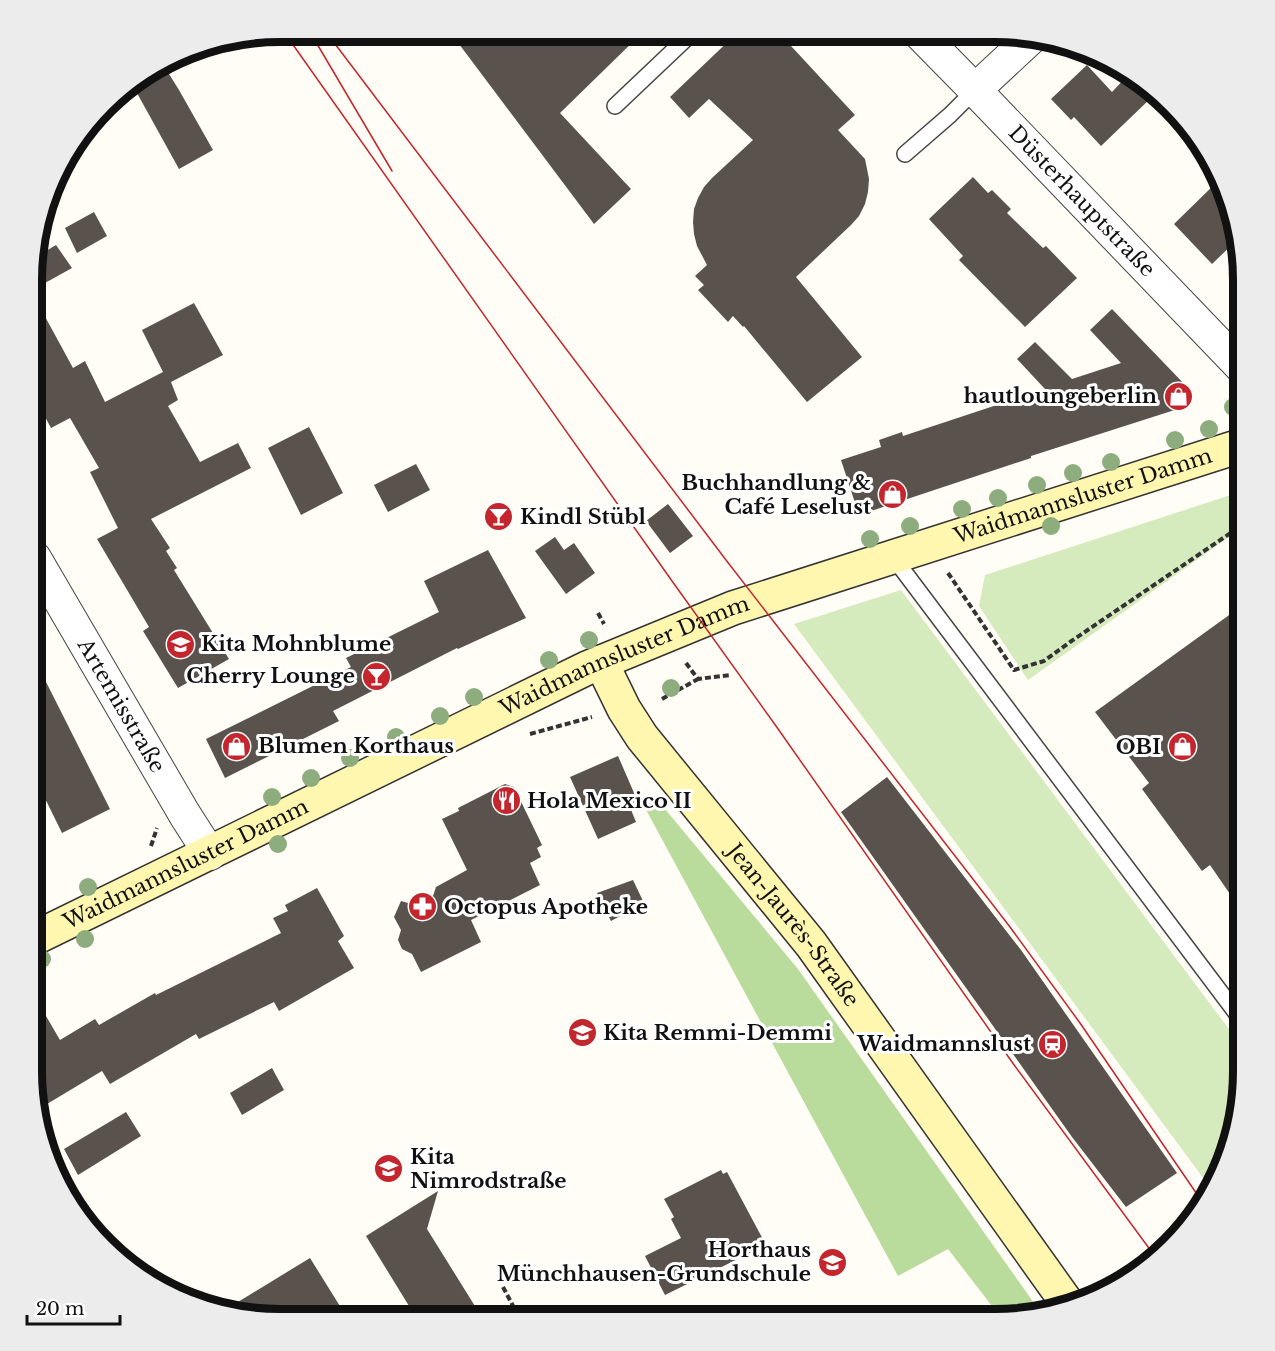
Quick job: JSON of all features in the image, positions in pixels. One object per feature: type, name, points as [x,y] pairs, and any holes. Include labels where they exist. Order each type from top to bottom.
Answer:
[{"type":"main road","name":"Waidmannsluster Damm","points":[[42,935],[601,662],[733,608],[1233,448]]},
{"type":"main road","name":"Jean-Jaurès-Straße","points":[[601,662],[624,709],[642,737],[811,944],[1064,1298]]},
{"type":"street","name":"Düsterhauptstraße","points":[[928,42],[1233,359]]},
{"type":"street","points":[[975,90],[1025,44]]},
{"type":"street","name":"Artemisstraße","points":[[42,570],[210,854]]},
{"type":"lane","points":[[615,106],[683,42]]},
{"type":"lane","points":[[905,154],[975,90]]},
{"type":"lane","points":[[893,557],[1233,1009]]},
{"type":"path","points":[[945,568],[1014,670],[1044,661],[1233,531]]},
{"type":"path","points":[[598,613],[604,624]]},
{"type":"path","points":[[682,658],[698,679]]},
{"type":"path","points":[[662,699],[698,679],[730,675]]},
{"type":"path","points":[[530,734],[594,717]]},
{"type":"path","points":[[503,1287],[515,1309]]},
{"type":"green space","points":[[1233,494],[1233,534],[1028,680],[979,606],[985,575]]},
{"type":"green space","points":[[901,590],[1233,1035],[1231,1102],[1225,1132],[1215,1162],[1205,1181],[794,624]]},
{"type":"green space","points":[[655,797],[798,969],[1035,1305],[994,1309],[948,1249],[898,1276],[644,806]]},
{"type":"building","points":[[458,42],[633,42],[560,113],[631,189],[594,224]]},
{"type":"building","points":[[728,42],[787,42],[855,115],[838,130],[865,159],[869,179],[865,204],[851,225],[796,277],[862,357],[807,402],[744,326],[733,316],[728,322],[698,290],[704,285],[695,276],[707,265],[697,246],[694,234],[694,209],[698,198],[712,178],[753,140],[709,99],[689,118],[670,97]]},
{"type":"building","points":[[1087,65],[1112,92],[1123,80],[1150,99],[1101,146],[1074,117],[1071,120],[1051,99]]},
{"type":"building","points":[[167,71],[213,150],[179,169],[136,91]]},
{"type":"building","points":[[973,177],[988,193],[992,190],[1011,209],[1007,213],[1043,248],[1046,246],[1077,278],[1025,327],[959,260],[963,256],[929,219]]},
{"type":"building","points":[[1213,186],[1225,219],[1230,246],[1212,264],[1174,224]]},
{"type":"building","points":[[94,212],[107,236],[77,253],[65,228]]},
{"type":"building","points":[[56,245],[72,268],[42,285],[42,280],[44,252]]},
{"type":"building","points":[[194,303],[223,355],[171,382],[178,400],[168,406],[200,462],[238,443],[251,468],[151,519],[170,548],[166,551],[177,568],[174,570],[229,659],[178,688],[143,631],[149,627],[97,539],[118,528],[90,472],[99,468],[70,418],[51,428],[42,411],[42,311],[73,368],[85,361],[105,402],[163,372],[142,330]]},
{"type":"building","points":[[1112,309],[1190,390],[1188,403],[1184,407],[859,515],[841,460],[881,447],[879,440],[902,432],[903,436],[1045,389],[1017,359],[1035,342],[1072,379],[1121,363],[1090,330]]},
{"type":"building","points":[[309,427],[343,493],[301,515],[268,448]]},
{"type":"building","points":[[416,464],[430,490],[388,512],[374,485]]},
{"type":"building","points":[[668,504],[693,536],[670,553],[646,521]]},
{"type":"building","points":[[555,537],[564,550],[574,543],[595,573],[566,594],[535,551]]},
{"type":"building","points":[[488,550],[526,618],[457,648],[333,711],[339,721],[225,778],[206,739],[351,667],[346,658],[439,612],[424,581]]},
{"type":"building","name":"OBI","points":[[1233,612],[1233,898],[1210,865],[1202,871],[1142,789],[1149,783],[1095,712]]},
{"type":"building","points":[[42,674],[110,809],[62,833],[42,792]]},
{"type":"building","points":[[618,756],[638,802],[629,805],[636,822],[598,839],[570,777]]},
{"type":"building","points":[[887,777],[1021,950],[1177,1173],[1126,1207],[1072,1137],[841,812]]},
{"type":"building","points":[[505,784],[514,787],[542,845],[537,848],[541,857],[530,863],[540,885],[471,920],[481,942],[421,972],[412,954],[402,949],[398,940],[401,930],[394,917],[401,901],[415,905],[433,896],[436,887],[467,870],[442,819],[459,811],[458,808]]},
{"type":"building","points":[[633,880],[644,903],[611,921],[597,893]]},
{"type":"building","points":[[317,888],[344,936],[338,941],[354,968],[279,1011],[274,1002],[199,1039],[196,1034],[110,1084],[102,1071],[45,1105],[42,1009],[60,1040],[95,1019],[99,1025],[155,993],[156,995],[281,933],[273,918],[288,911],[285,905]]},
{"type":"building","points":[[272,1068],[284,1090],[242,1115],[230,1093]]},
{"type":"building","points":[[126,1112],[141,1136],[78,1175],[64,1149]]},
{"type":"building","points":[[721,1170],[723,1174],[727,1172],[766,1245],[665,1295],[645,1256],[681,1238],[671,1219],[674,1217],[664,1199]]},
{"type":"building","points":[[438,1191],[427,1229],[477,1309],[411,1309],[366,1236]]},
{"type":"building","points":[[310,1258],[342,1309],[280,1309],[234,1304]]},
{"type":"tram line","points":[[291,42],[1012,1062],[1151,1251]]},
{"type":"tram line","points":[[316,42],[392,171]]},
{"type":"tram line","points":[[334,42],[726,560],[1010,927],[1080,1023],[1198,1195]]},
{"type":"place","name":"hautloungeberlin","points":[[1178,396]]},
{"type":"place","name":"Buchhandlung & Café Leselust","points":[[892,495]]},
{"type":"place","name":"Kindl Stübl","points":[[499,517]]},
{"type":"place","name":"Kita Mohnblume","points":[[180,644]]},
{"type":"place","name":"Cherry Lounge","points":[[376,676]]},
{"type":"place","name":"Blumen Korthaus","points":[[237,746]]},
{"type":"place","name":"OBI","points":[[1182,747]]},
{"type":"place","name":"Hola Mexico II","points":[[506,801]]},
{"type":"place","name":"Octopus Apotheke","points":[[423,907]]},
{"type":"place","name":"Kita Remmi-Demmi","points":[[582,1033]]},
{"type":"place","name":"Waidmannslust","points":[[1052,1044]]},
{"type":"place","name":"Kita Nimrodstraße","points":[[389,1169]]},
{"type":"place","name":"Horthaus Münchhausen-Grundschule","points":[[832,1262]]}]
